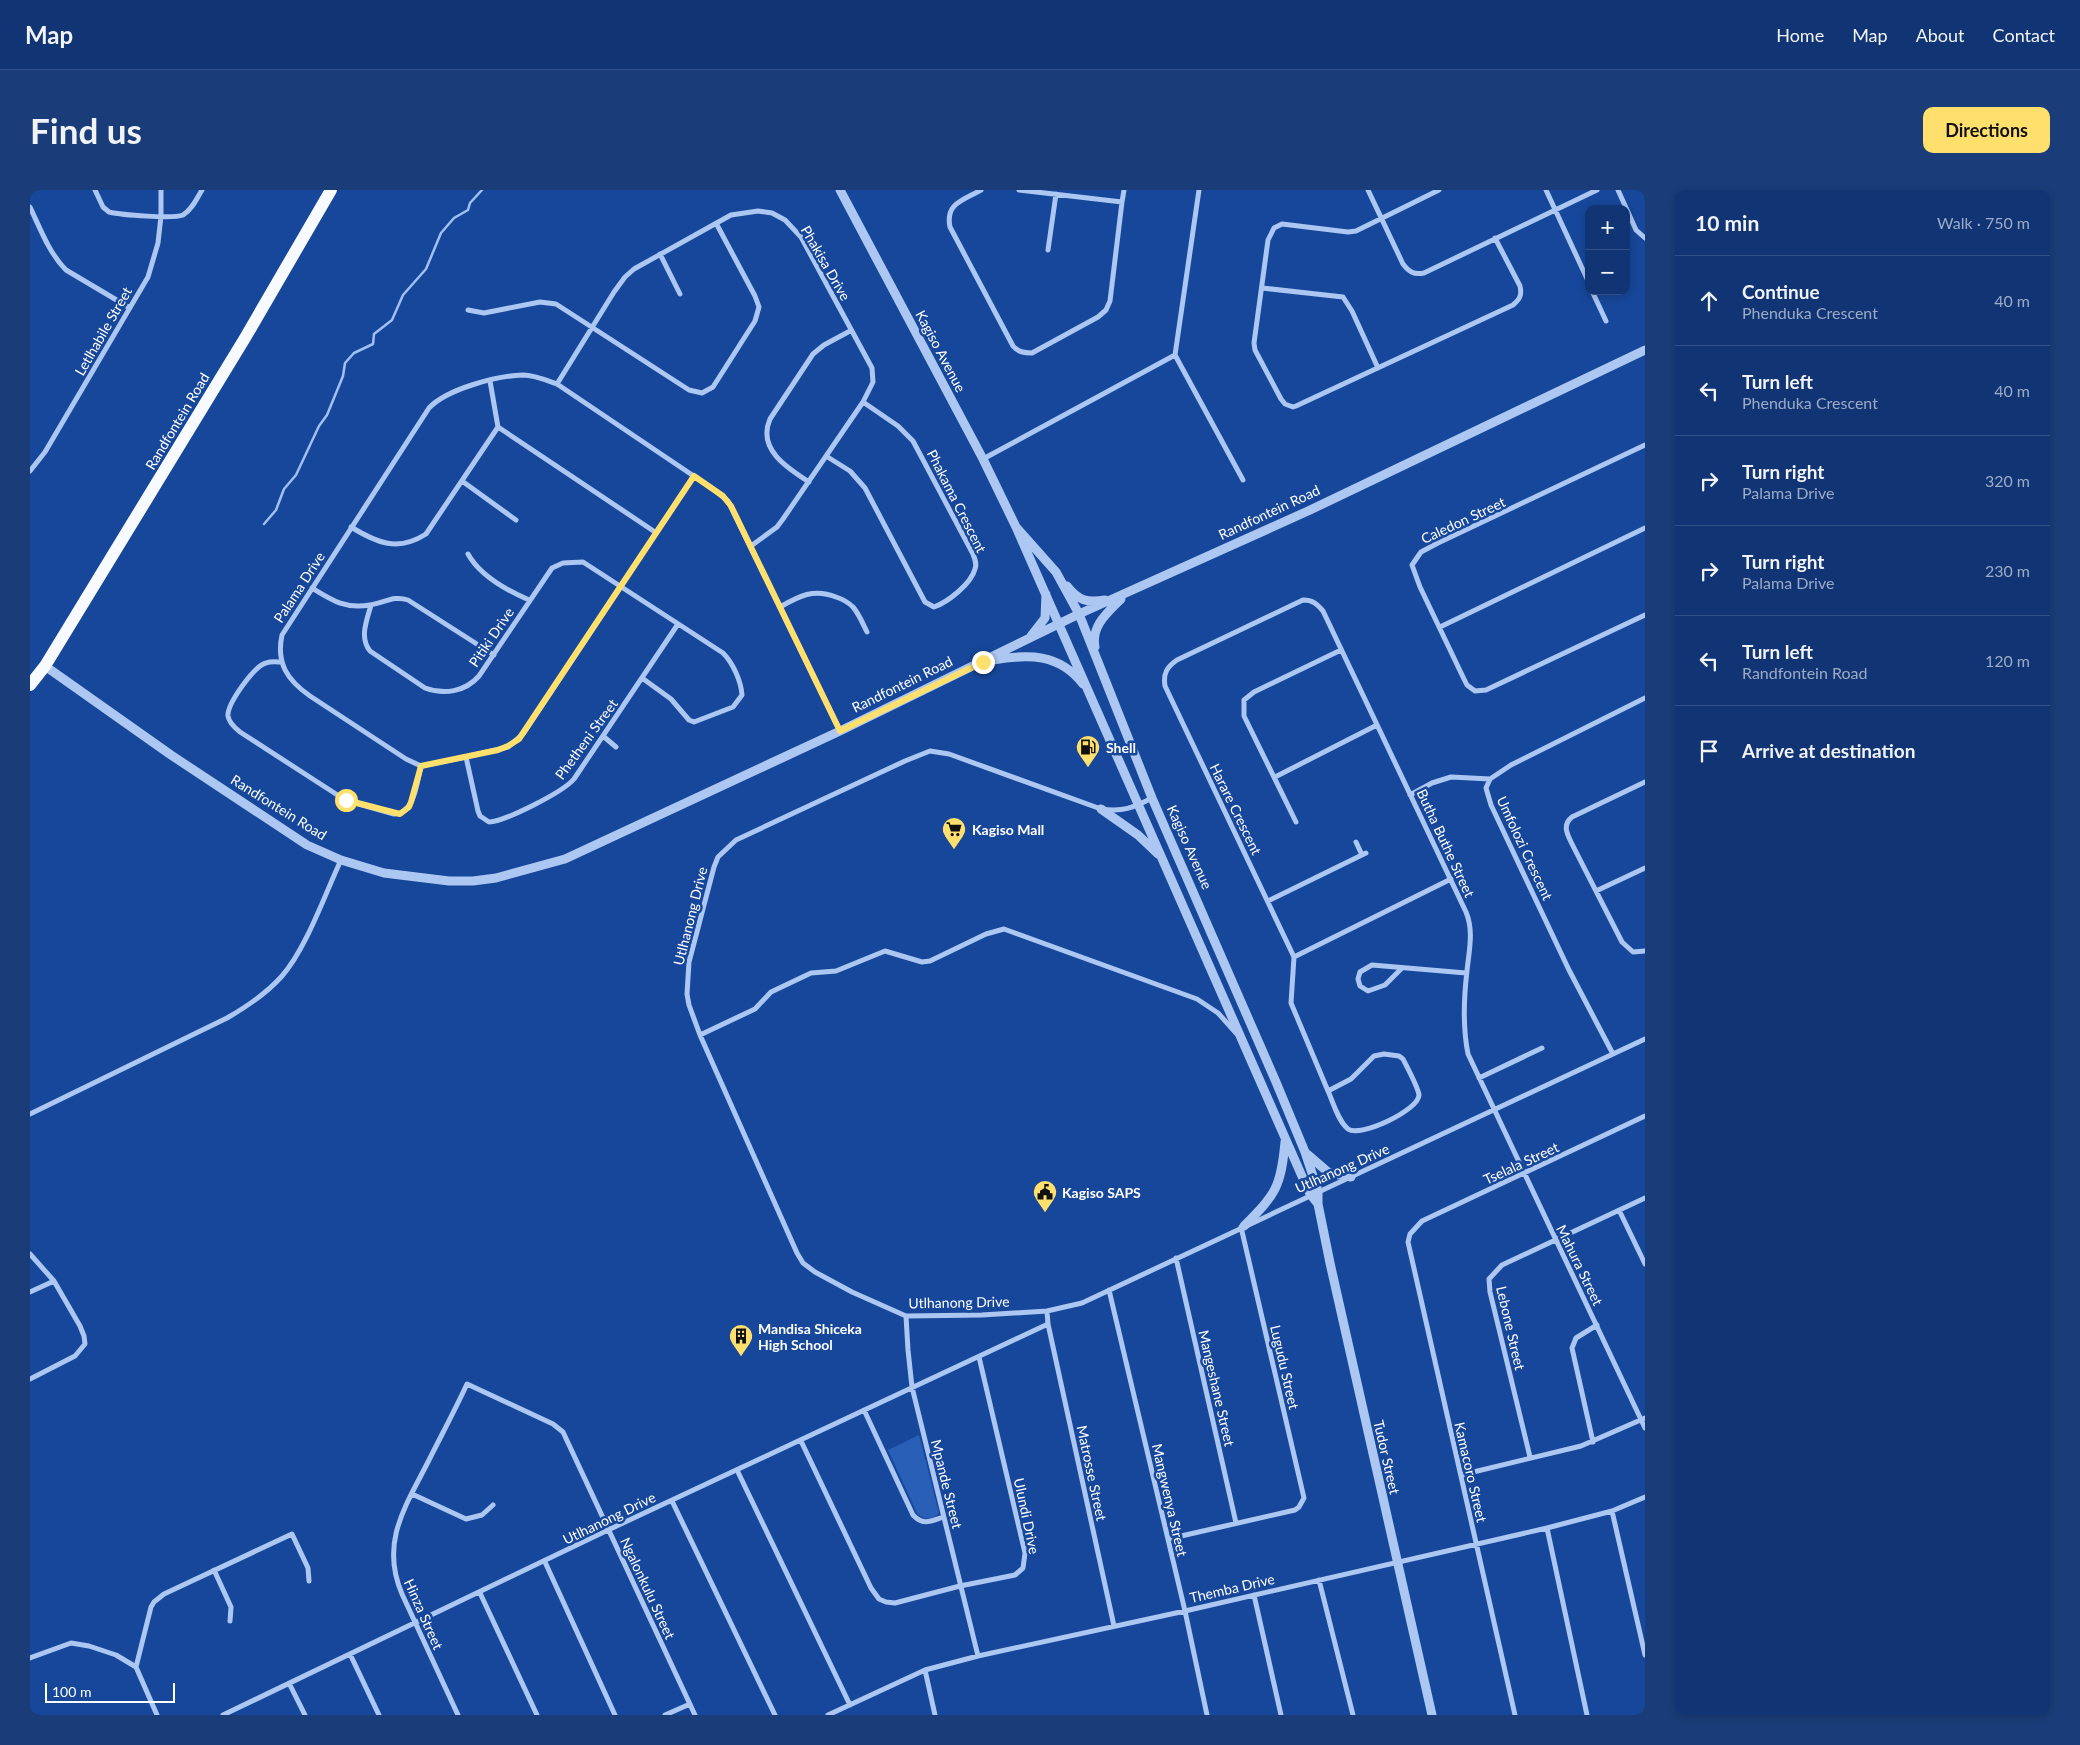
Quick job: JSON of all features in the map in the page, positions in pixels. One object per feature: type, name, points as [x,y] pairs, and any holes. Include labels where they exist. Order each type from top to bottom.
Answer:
[{"type":"main road","name":"Randfontein Road","points":[[30,685],[44,666],[245,338],[331,190]]},
{"type":"street","points":[[95,190],[103,207],[109,212],[161,216],[182,215],[186,213],[202,190]]},
{"type":"street","name":"Letlhabile Street","points":[[30,470],[45,452],[148,277],[158,243],[161,190]]},
{"type":"street","name":"Kagiso Avenue","points":[[840,190],[982,459],[1046,590],[1285,1138],[1314,1193]]},
{"type":"street","points":[[981,190],[952,207],[948,217],[950,227],[1013,346],[1016,350],[1026,353],[1040,348],[1098,317],[1106,310],[1110,301],[1124,190]]},
{"type":"street","points":[[1019,190],[1122,202]]},
{"type":"street","points":[[1199,190],[1175,355],[1243,480]]},
{"type":"street","points":[[1368,190],[1403,264],[1407,270],[1417,274],[1424,273],[1597,190]]},
{"type":"street","points":[[1440,190],[1356,231],[1348,232],[1282,224],[1277,225],[1271,232],[1268,240],[1254,344],[1255,350],[1285,404],[1293,407],[1296,406],[1513,305],[1519,300],[1522,293],[1495,238]]},
{"type":"street","points":[[1546,190],[1585,276]]},
{"type":"street","points":[[1618,190],[1636,230],[1645,238]]},
{"type":"street","points":[[1048,250],[1056,194]]},
{"type":"street","points":[[30,207],[50,249],[60,264],[66,270],[130,308]]},
{"type":"street","name":"Phakisa Drive","points":[[556,384],[625,277],[634,269],[731,215],[758,211],[772,213],[785,220],[801,237],[850,331],[868,360],[874,375],[871,389],[863,402],[777,527],[751,546]]},
{"type":"street","points":[[468,310],[490,312],[540,302],[552,303],[593,326],[688,390],[702,393],[712,387],[756,321],[759,307],[716,223]]},
{"type":"street","points":[[660,254],[680,294]]},
{"type":"street","points":[[1262,288],[1343,298],[1352,311],[1378,368]]},
{"type":"street","points":[[1594,295],[1606,321]]},
{"type":"street","points":[[809,482],[780,462],[767,437],[768,424],[813,354],[824,345],[850,331]]},
{"type":"street","name":"Randfontein Road","points":[[44,666],[171,755],[307,845],[341,860],[384,874],[449,881],[473,881],[526,871],[588,850],[840,731],[1079,614],[1316,507],[1645,350]]},
{"type":"street","points":[[982,459],[1175,355]]},
{"type":"street","name":"Palama Drive","points":[[421,766],[295,686],[287,676],[282,662],[280,643],[282,635],[418,424],[435,402],[458,389],[523,375],[544,379],[556,384],[694,476],[728,501],[840,731]]},
{"type":"street","points":[[351,527],[370,539],[387,544],[410,541],[421,537],[431,527],[498,427],[490,381]]},
{"type":"street","name":"Phakama Crescent","points":[[826,456],[850,471],[865,488],[926,602],[934,607],[945,602],[972,576],[976,566],[973,554],[913,441],[898,426],[863,402]]},
{"type":"street","points":[[498,427],[655,532]]},
{"type":"street","name":"Caledon Street","points":[[1645,445],[1421,552],[1412,565],[1413,571],[1467,685],[1475,691],[1491,687],[1645,614]]},
{"type":"street","points":[[282,662],[266,663],[256,668],[230,707],[228,717],[234,727],[339,796],[355,803],[400,814],[409,807],[421,766],[508,746],[519,739],[694,476]]},
{"type":"street","points":[[462,482],[516,520]]},
{"type":"street","name":"Kagiso Avenue","points":[[1016,527],[1056,572],[1079,614],[1152,798],[1305,1152],[1314,1193]]},
{"type":"street","points":[[1440,627],[1645,528]]},
{"type":"street","points":[[468,554],[475,566],[510,592],[529,600]]},
{"type":"street","name":"Pitiki Drive","points":[[371,605],[364,638],[366,646],[375,655],[425,688],[440,692],[469,686],[479,676],[552,568],[563,563],[583,562],[621,586]]},
{"type":"street","points":[[1056,572],[1071,591],[1082,600],[1088,602],[1097,601],[1124,595]]},
{"type":"street","points":[[621,586],[727,657],[742,695],[737,704],[699,722],[694,722],[689,720],[663,692],[642,678]]},
{"type":"street","points":[[312,588],[342,605],[371,605],[395,597],[408,600],[494,655]]},
{"type":"street","points":[[1030,638],[1045,618],[1046,590]]},
{"type":"street","points":[[780,607],[811,592],[829,594],[842,599],[852,607],[867,632]]},
{"type":"street","points":[[1098,660],[1094,641],[1096,629],[1106,613],[1124,595]]},
{"type":"street","name":"Butha Buthe Street","points":[[1166,670],[1177,660],[1303,600],[1313,602],[1323,611],[1469,920],[1470,942],[1466,973],[1466,1046],[1494,1111]]},
{"type":"street","name":"Phetheni Street","points":[[466,757],[480,816],[489,822],[495,822],[564,789],[574,779],[678,624]]},
{"type":"street","points":[[1296,822],[1244,716],[1244,700],[1254,692],[1342,650]]},
{"type":"street","points":[[983,662],[1019,656],[1046,659],[1067,669],[1077,677],[1091,695]]},
{"type":"street","name":"Harare Crescent","points":[[1166,670],[1165,686],[1294,956]]},
{"type":"street","points":[[1410,795],[1440,780],[1451,777],[1490,779],[1511,765],[1645,698]]},
{"type":"street","points":[[1275,777],[1377,726]]},
{"type":"street","points":[[603,736],[616,746]]},
{"type":"street","name":"Utlhanong Drive","points":[[1152,798],[1139,805],[1120,811],[1101,810],[948,754],[930,751],[736,840],[718,857],[689,962],[687,994],[689,1005],[700,1035],[793,1245],[803,1263],[815,1272],[852,1292],[906,1316],[973,1316],[1047,1311],[1082,1303],[1645,1039]]},
{"type":"street","name":"Umfolozi Crescent","points":[[1490,779],[1486,788],[1492,805],[1569,970],[1613,1054]]},
{"type":"street","points":[[1645,782],[1568,820],[1566,827],[1567,833],[1626,947],[1633,952],[1645,950]]},
{"type":"street","points":[[1101,810],[1138,835],[1163,860]]},
{"type":"street","points":[[1268,901],[1364,854],[1356,842]]},
{"type":"street","points":[[30,1114],[228,1018],[250,1005],[270,989],[296,957],[341,860]]},
{"type":"street","points":[[1596,891],[1645,868]]},
{"type":"street","points":[[1328,1091],[1351,1079],[1374,1056],[1384,1054],[1401,1058],[1419,1095],[1412,1108],[1367,1130],[1357,1132],[1347,1129],[1328,1091],[1291,1003],[1294,956],[1451,879]]},
{"type":"street","points":[[700,1035],[755,1010],[770,992],[811,973],[836,970],[885,951],[922,962],[930,961],[986,934],[1004,929],[1210,1006],[1244,1043]]},
{"type":"street","points":[[1402,968],[1385,985],[1374,990],[1368,991],[1364,989],[1358,979],[1360,972],[1367,967],[1402,968],[1466,973]]},
{"type":"street","points":[[1479,1078],[1542,1048]]},
{"type":"street","name":"Mahura Street","points":[[1494,1111],[1643,1418],[1645,1428]]},
{"type":"street","name":"Tselala Street","points":[[1410,1234],[1422,1221],[1645,1116]]},
{"type":"street","points":[[1243,1227],[1269,1200],[1276,1189],[1282,1170],[1285,1138]]},
{"type":"street","points":[[1305,1152],[1329,1173],[1351,1177]]},
{"type":"street","name":"Tudor Street","points":[[1314,1193],[1432,1715]]},
{"type":"street","points":[[1555,1240],[1645,1198]]},
{"type":"street","points":[[1619,1210],[1645,1264]]},
{"type":"street","name":"Lugudu Street","points":[[1236,1523],[1295,1510],[1302,1503],[1303,1492],[1243,1227]]},
{"type":"street","name":"Kamacoro Street","points":[[1410,1234],[1408,1242],[1410,1253],[1515,1715]]},
{"type":"street","name":"Lebone Street","points":[[1530,1457],[1490,1292],[1489,1279],[1502,1265],[1555,1240]]},
{"type":"street","points":[[30,1254],[54,1281],[84,1336],[84,1344],[75,1356],[30,1379]]},
{"type":"street","name":"Mangeshane Street","points":[[1176,1258],[1236,1523]]},
{"type":"street","points":[[30,1292],[54,1281]]},
{"type":"street","name":"Mangwenya Street","points":[[1109,1290],[1185,1611],[1206,1715]]},
{"type":"street","points":[[1047,1311],[1048,1324]]},
{"type":"street","name":"Mpande Street","points":[[906,1316],[912,1386],[978,1656]]},
{"type":"street","name":"Utlhanong Drive","points":[[226,1714],[608,1530],[801,1441],[912,1386],[1048,1324]]},
{"type":"street","name":"Matrosse Street","points":[[1048,1324],[1114,1626]]},
{"type":"street","points":[[1593,1442],[1572,1348],[1576,1338],[1597,1325]]},
{"type":"street","name":"Ulundi Drive","points":[[801,1441],[878,1599],[886,1602],[906,1601],[960,1586],[1014,1575],[1023,1568],[1025,1553],[979,1357]]},
{"type":"street","name":"Hinza Street","points":[[458,1715],[414,1623],[394,1575],[394,1566],[395,1539],[398,1525],[467,1384]]},
{"type":"street","name":"Ngalonkulu Street","points":[[467,1384],[553,1424],[563,1432],[695,1715]]},
{"type":"street","points":[[864,1410],[913,1515],[926,1523],[943,1517]]},
{"type":"street","points":[[1461,1475],[1581,1446],[1643,1418]]},
{"type":"street","points":[[737,1470],[850,1704]]},
{"type":"street","points":[[412,1494],[466,1519],[482,1515],[493,1505]]},
{"type":"street","name":"Themba Drive","points":[[828,1715],[925,1670],[978,1656],[1185,1611],[1547,1528],[1612,1511],[1645,1496]]},
{"type":"street","points":[[672,1501],[775,1715]]},
{"type":"street","points":[[1612,1511],[1645,1655]]},
{"type":"street","points":[[1168,1539],[1236,1523]]},
{"type":"street","points":[[1547,1528],[1588,1715]]},
{"type":"street","points":[[136,1667],[154,1602],[164,1594],[292,1534],[308,1568],[309,1581]]},
{"type":"street","points":[[545,1562],[615,1715]]},
{"type":"street","points":[[214,1570],[231,1607],[230,1621]]},
{"type":"street","points":[[1319,1580],[1353,1715]]},
{"type":"street","points":[[480,1593],[537,1715]]},
{"type":"street","points":[[1254,1595],[1281,1715]]},
{"type":"street","points":[[30,1658],[71,1643],[81,1644],[116,1656],[136,1667],[157,1715]]},
{"type":"street","points":[[350,1654],[379,1715]]},
{"type":"street","points":[[925,1670],[934,1715]]},
{"type":"street","points":[[289,1683],[304,1715]]},
{"type":"street","points":[[665,1715],[690,1704]]},
{"type":"shaded area","points":[[919,1435],[939,1513],[931,1518],[922,1517],[917,1513],[888,1450]]},
{"type":"waterway","points":[[264,524],[276,510],[284,489],[296,475],[319,426],[327,415],[343,376],[345,363],[354,353],[373,344],[374,334],[392,320],[403,295],[426,269],[441,233],[454,218],[468,210],[470,203],[482,190]]},
{"type":"place","name":"Shell","points":[[1088,768]]},
{"type":"place","name":"Kagiso Mall","points":[[954,850]]},
{"type":"place","name":"Kagiso SAPS","points":[[1045,1213]]},
{"type":"place","name":"Mandisa Shiceka High School","points":[[741,1357]]},
{"type":"route","points":[[346,800],[394,814],[400,814],[409,807],[421,766],[498,750],[519,739],[694,476],[723,496],[731,506],[840,731],[983,662]]}]
